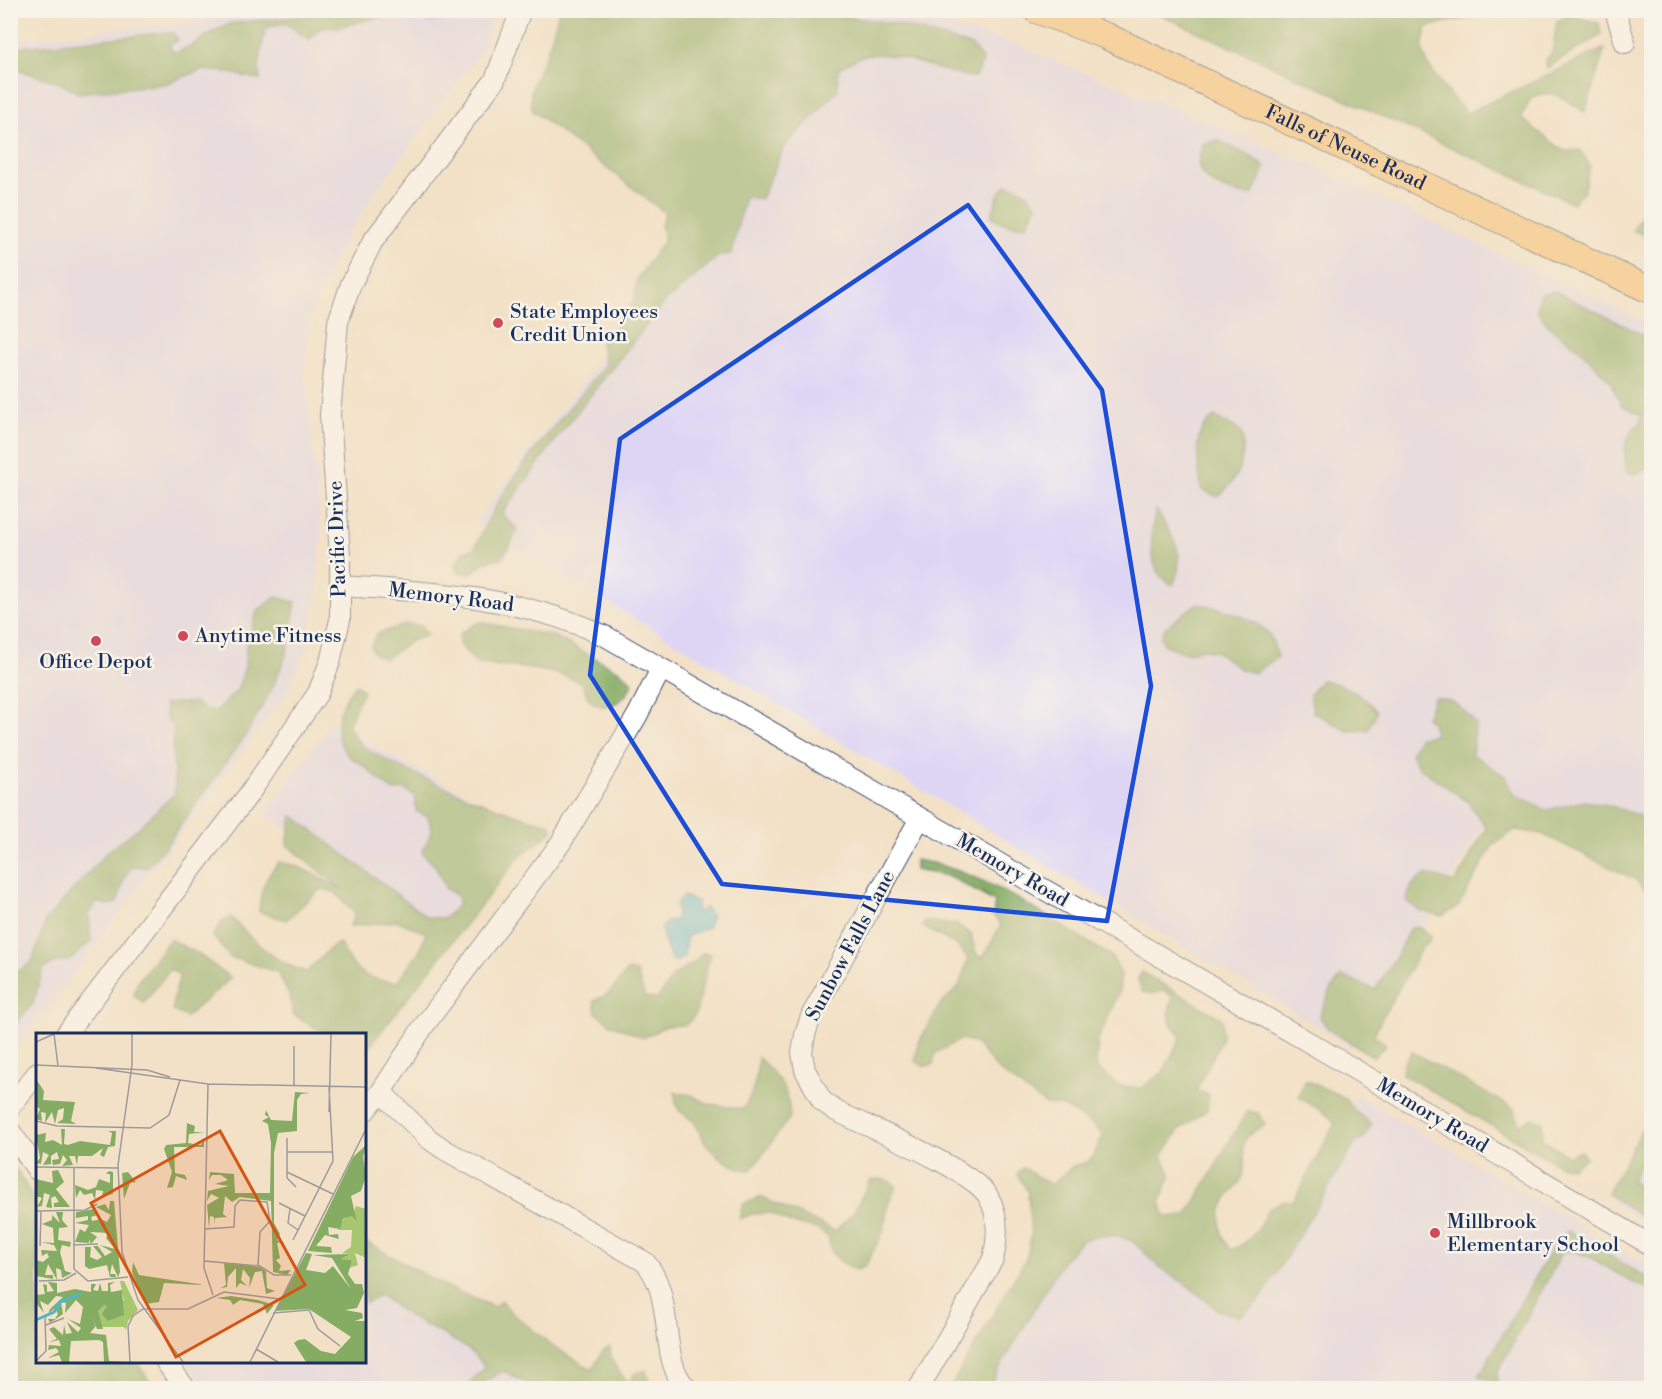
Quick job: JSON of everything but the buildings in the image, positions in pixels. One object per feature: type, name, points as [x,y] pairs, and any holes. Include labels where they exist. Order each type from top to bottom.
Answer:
[{"type":"main road","name":"Falls of Neuse Road","points":[[1036,10],[1128,45],[1652,291]]},
{"type":"street","name":"Pacific Drive","points":[[68,1033],[249,794],[318,693],[330,662],[340,620],[341,586],[330,415],[338,322],[351,284],[373,241],[495,80],[521,10]]},
{"type":"street","points":[[1615,10],[1625,43]]},
{"type":"street","name":"Memory Road","points":[[341,586],[449,593],[500,600],[573,621],[661,669],[1317,1047],[1652,1246]]},
{"type":"street","points":[[366,1110],[381,1092],[423,1027],[560,844],[625,737],[661,669]]},
{"type":"street","name":"Sunbow Falls Lane","points":[[919,1389],[993,1259],[997,1243],[994,1211],[988,1197],[969,1176],[836,1111],[822,1101],[805,1070],[802,1053],[811,1016],[920,818]]},
{"type":"street","points":[[10,1107],[36,1074]]},
{"type":"street","points":[[381,1092],[429,1139],[445,1150],[645,1262],[661,1287],[674,1370],[687,1389]]},
{"type":"street","points":[[10,1131],[36,1168]]},
{"type":"street","points":[[167,1363],[185,1389]]},
{"type":"highlighted area","points":[[968,205],[1102,390],[1151,686],[1107,921],[722,884],[590,675],[620,439]]},
{"type":"shaded area","points":[[299,11],[489,11],[490,22],[484,46],[377,189],[339,248],[312,309],[304,364],[322,536],[315,606],[306,649],[286,694],[16,1048],[11,1050],[11,40]]},
{"type":"shaded area","points":[[864,11],[879,11],[1005,40],[1298,159],[1651,325],[1651,880],[1500,795],[1354,1048],[475,523]]},
{"type":"shaded area","points":[[331,724],[531,827],[446,937],[265,813]]},
{"type":"shaded area","name":"Millbrook Elementary School","points":[[1357,1095],[1651,1267],[1651,1388],[961,1388],[1085,1179],[1254,1274]]},
{"type":"shaded area","points":[[1651,1128],[1651,1226],[1609,1201]]},
{"type":"shaded area","points":[[366,1274],[577,1388],[205,1388],[188,1363],[366,1363]]},
{"type":"green space","points":[[357,11],[404,11],[336,28],[321,27],[310,39],[288,25],[275,25],[265,29],[259,66],[260,80],[225,72],[202,70],[165,84],[78,93],[55,81],[11,68],[11,48],[172,32],[178,39],[169,46],[175,53],[232,23]]},
{"type":"green space","points":[[404,11],[461,11],[442,20],[428,21]]},
{"type":"green space","points":[[559,11],[810,11],[897,24],[972,46],[983,61],[975,77],[948,72],[905,59],[877,55],[861,57],[838,69],[838,90],[784,147],[761,199],[748,197],[744,200],[731,254],[720,255],[664,303],[559,435],[502,514],[517,529],[502,558],[485,562],[468,575],[458,572],[456,563],[462,552],[475,548],[501,498],[516,475],[605,365],[601,342],[615,329],[634,301],[637,279],[665,239],[661,225],[665,213],[533,111],[532,90]]},
{"type":"green space","points":[[1152,11],[1485,11],[1482,15],[1426,28],[1423,51],[1425,58],[1448,93],[1467,113],[1605,48],[1585,112],[1559,96],[1547,94],[1531,98],[1521,118],[1564,151],[1580,150],[1590,165],[1583,192],[1573,203]]},
{"type":"green space","points":[[1568,15],[1599,23],[1601,35],[1547,68],[1545,61],[1552,53],[1557,21]]},
{"type":"green space","points":[[1218,140],[1265,168],[1252,195],[1222,188],[1202,174],[1199,159],[1202,144]]},
{"type":"green space","points":[[1006,185],[1024,191],[1037,206],[1026,225],[1008,225],[992,217],[997,196]]},
{"type":"green space","points":[[1651,188],[1651,239],[1633,230],[1645,209]]},
{"type":"green space","points":[[1555,291],[1651,339],[1651,468],[1634,474],[1626,471],[1626,444],[1630,433],[1640,423],[1641,415],[1621,405],[1610,381],[1576,346],[1550,328],[1537,311],[1540,294]]},
{"type":"green space","points":[[1215,417],[1241,431],[1243,440],[1242,458],[1236,476],[1217,497],[1201,489],[1198,459],[1202,431]]},
{"type":"green space","points":[[1156,510],[1176,546],[1179,564],[1173,585],[1164,580],[1154,562],[1152,530]]},
{"type":"green space","points":[[276,597],[296,602],[287,652],[273,687],[247,733],[166,846],[146,868],[133,866],[129,871],[116,903],[108,905],[97,902],[89,915],[91,941],[70,960],[55,962],[43,969],[33,1004],[11,1029],[11,970],[20,970],[32,962],[46,920],[108,851],[138,828],[175,793],[174,727],[166,718],[164,704],[195,702],[205,710],[217,710],[238,689],[245,667],[246,646],[257,611]]},
{"type":"green space","points":[[1196,604],[1224,610],[1246,618],[1263,628],[1272,639],[1278,657],[1254,673],[1240,669],[1217,652],[1204,649],[1186,653],[1164,645],[1161,637],[1165,628]]},
{"type":"green space","points":[[479,622],[554,636],[621,672],[633,683],[622,699],[604,706],[591,701],[582,683],[569,678],[543,671],[476,663],[459,644],[460,633]]},
{"type":"green space","points":[[408,624],[422,626],[427,635],[411,641],[385,659],[374,654],[371,647],[376,634]]},
{"type":"green space","points":[[1321,680],[1352,691],[1372,706],[1377,712],[1368,730],[1347,731],[1313,712],[1310,694]]},
{"type":"green space","points":[[356,684],[363,690],[348,726],[362,745],[375,754],[484,803],[550,823],[553,831],[519,857],[366,1051],[366,1033],[327,1032],[293,1014],[290,997],[277,972],[230,957],[213,936],[222,922],[231,917],[275,957],[307,972],[329,949],[339,943],[355,968],[361,973],[376,979],[397,982],[419,952],[426,933],[398,921],[349,927],[355,914],[335,892],[321,889],[286,920],[259,912],[264,885],[279,862],[297,866],[342,889],[287,845],[292,815],[427,917],[445,918],[459,904],[456,895],[446,889],[436,867],[422,853],[432,830],[428,817],[416,811],[415,796],[404,789],[394,791],[390,789],[351,758],[343,748],[339,739],[338,719],[350,691]]},
{"type":"green space","points":[[1434,697],[1453,702],[1463,709],[1476,724],[1472,754],[1505,776],[1514,794],[1546,810],[1585,801],[1608,805],[1642,817],[1651,828],[1651,897],[1636,880],[1542,834],[1515,830],[1493,845],[1459,906],[1442,916],[1420,911],[1406,901],[1412,885],[1426,874],[1455,883],[1486,828],[1468,802],[1417,766],[1411,752],[1420,737],[1435,735],[1432,722],[1426,717]]},
{"type":"green space","points":[[915,860],[941,865],[992,885],[1111,956],[1121,974],[1119,992],[1098,1040],[1096,1067],[1117,1085],[1141,1088],[1163,1072],[1181,1037],[1170,1019],[1169,1009],[1173,998],[1164,990],[1153,994],[1142,992],[1138,979],[1142,972],[1222,1019],[1222,1039],[1196,1091],[1209,1094],[1207,1110],[1179,1130],[1162,1156],[1171,1175],[1160,1201],[1166,1217],[1187,1215],[1247,1111],[1258,1113],[1265,1125],[1254,1131],[1244,1141],[1242,1178],[1225,1201],[1220,1215],[1221,1229],[1226,1243],[1231,1250],[1238,1247],[1254,1234],[1268,1209],[1285,1201],[1294,1201],[1335,1123],[1326,1114],[1298,1096],[1306,1080],[1344,1097],[1357,1113],[1372,1124],[1363,1139],[1356,1142],[1260,1300],[1239,1317],[1218,1310],[1183,1282],[1163,1270],[1132,1241],[1118,1236],[1096,1236],[1082,1240],[1062,1262],[988,1388],[950,1388],[1027,1257],[1031,1236],[1028,1192],[1017,1174],[1023,1168],[1051,1185],[1073,1166],[1085,1163],[1093,1157],[1103,1135],[1089,1122],[1062,1106],[1046,1105],[999,1071],[976,1044],[962,1039],[935,1053],[933,1065],[924,1066],[915,1061],[918,1044],[941,1003],[959,987],[968,958],[956,945],[923,927],[925,921],[957,925],[971,934],[976,954],[983,958],[1001,924],[993,916],[995,902],[949,876],[915,870]]},
{"type":"green space","points":[[1417,927],[1431,935],[1430,941],[1422,946],[1379,1024],[1374,1035],[1386,1044],[1374,1057],[1329,1030],[1319,1016],[1332,988],[1342,976],[1375,990],[1397,955],[1409,929]]},
{"type":"green space","points":[[170,939],[198,954],[231,978],[186,1017],[173,1011],[179,975],[170,969],[144,1003],[134,995],[138,981]]},
{"type":"green space","points":[[702,953],[710,954],[696,1014],[686,1025],[666,1026],[643,1038],[611,1024],[596,1013],[594,1001],[608,994],[628,970],[637,973],[645,997],[658,999],[673,976],[695,962]]},
{"type":"green space","points":[[1412,1052],[1515,1109],[1519,1125],[1532,1118],[1543,1123],[1542,1140],[1569,1156],[1581,1151],[1586,1158],[1571,1168],[1559,1165],[1402,1074],[1403,1064]]},
{"type":"green space","points":[[758,1057],[782,1084],[788,1098],[790,1118],[750,1170],[731,1164],[712,1151],[695,1123],[677,1108],[675,1092],[691,1095],[709,1104],[743,1109],[754,1084]]},
{"type":"green space","points":[[1651,1112],[1651,1144],[1631,1181],[1651,1194],[1651,1222],[1607,1194]]},
{"type":"green space","points":[[11,1161],[36,1202],[36,1363],[138,1363],[154,1388],[11,1388]]},
{"type":"green space","points":[[880,1179],[890,1181],[896,1186],[888,1204],[883,1232],[865,1267],[857,1270],[841,1262],[832,1253],[828,1237],[817,1229],[790,1223],[770,1213],[753,1214],[739,1219],[743,1204],[761,1197],[835,1231],[853,1213],[870,1181]]},
{"type":"green space","points":[[1568,1231],[1651,1280],[1651,1289],[1640,1286],[1586,1256],[1563,1251],[1497,1373],[1497,1384],[1479,1376],[1555,1243]]},
{"type":"green space","points":[[366,1242],[449,1288],[494,1307],[501,1300],[513,1314],[553,1346],[592,1370],[602,1352],[610,1347],[613,1363],[622,1375],[630,1383],[634,1374],[646,1370],[650,1388],[536,1388],[503,1371],[474,1388],[464,1388],[485,1367],[478,1359],[461,1345],[406,1315],[379,1295],[366,1303]]},
{"type":"water","points":[[684,896],[698,902],[696,911],[700,912],[705,907],[712,916],[707,928],[687,936],[684,956],[678,961],[671,960],[661,930],[666,922],[677,919],[676,903]]},
{"type":"place","name":"State Employees Credit Union","points":[[498,323]]},
{"type":"place","name":"Anytime Fitness","points":[[183,636]]},
{"type":"place","name":"Office Depot","points":[[96,641]]},
{"type":"place","name":"Millbrook Elementary School","points":[[1435,1233]]}]
